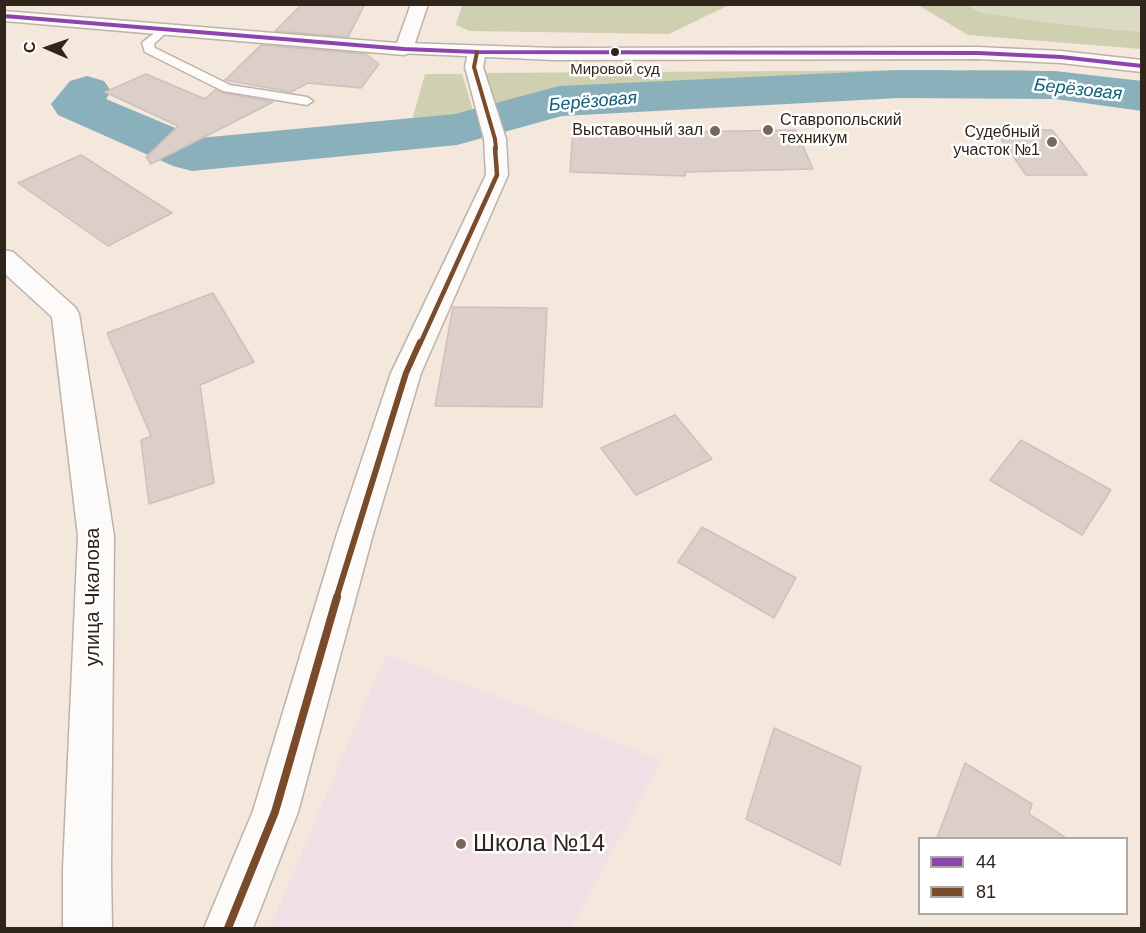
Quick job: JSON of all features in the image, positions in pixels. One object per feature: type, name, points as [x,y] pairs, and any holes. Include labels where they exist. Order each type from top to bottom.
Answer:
[{"type":"street","points":[[404,49],[420,4]]},
{"type":"street","points":[[4,16],[404,49],[477,52],[978,53],[1061,57],[1142,66]]},
{"type":"street","points":[[228,928],[275,812],[355,534],[406,373],[497,175],[495,139],[474,68],[477,52]]},
{"type":"street","name":"улица Чкалова","points":[[4,258],[65,314],[96,536],[87,869],[88,928]]},
{"type":"lane","points":[[164,28],[148,43],[149,50],[227,88],[307,101]]},
{"type":"shaded area","name":"Школа №14","points":[[386,654],[662,760],[571,928],[270,928]]},
{"type":"green space","points":[[462,5],[729,5],[669,34],[469,31],[456,25]]},
{"type":"green space","points":[[918,5],[967,5],[979,12],[1058,24],[1141,32],[1141,49],[968,35]]},
{"type":"green space","points":[[967,5],[1141,5],[1141,32],[1058,24],[979,12]]},
{"type":"green space","points":[[951,70],[957,80],[894,80],[559,97],[496,113],[485,73]]},
{"type":"green space","points":[[967,70],[1023,70],[1141,81],[1141,93],[1049,80],[974,80]]},
{"type":"green space","points":[[425,74],[462,74],[475,117],[457,122],[410,127]]},
{"type":"building","points":[[302,4],[365,4],[348,37],[275,31]]},
{"type":"building","points":[[261,45],[366,54],[379,64],[361,88],[308,83],[291,92],[225,80]]},
{"type":"building","points":[[146,74],[205,99],[215,90],[273,102],[151,164],[146,157],[178,126],[105,92]]},
{"type":"building","points":[[573,130],[617,130],[617,133],[796,130],[813,169],[685,172],[685,176],[570,172]]},
{"type":"building","name":"Судебный участок №1","points":[[995,130],[1052,130],[1087,175],[1026,175]]},
{"type":"building","points":[[81,155],[172,213],[108,246],[18,183]]},
{"type":"building","points":[[213,293],[254,362],[200,385],[214,483],[149,504],[141,440],[151,436],[107,333]]},
{"type":"building","points":[[453,307],[547,308],[542,407],[435,406]]},
{"type":"building","points":[[675,415],[712,459],[636,495],[601,448]]},
{"type":"building","points":[[1021,440],[1111,490],[1082,535],[990,480]]},
{"type":"building","points":[[702,527],[796,578],[774,618],[678,562]]},
{"type":"building","points":[[774,728],[861,767],[840,865],[746,819]]},
{"type":"building","points":[[965,763],[1032,804],[1029,814],[1064,837],[937,837]]},
{"type":"waterway","name":"Берёзовая","points":[[87,91],[76,104],[192,155],[457,129],[559,101],[899,84],[1055,85],[1142,96]]},
{"type":"transit line","name":"44","points":[[4,16],[404,49],[477,52],[978,53],[1061,57],[1142,66]]},
{"type":"transit line","name":"81","points":[[228,928],[275,812],[355,534],[406,373],[497,175],[495,139],[474,67],[477,52]]},
{"type":"place","name":"Мировой суд","points":[[615,52]]},
{"type":"place","name":"Ставропольский техникум","points":[[768,130]]},
{"type":"place","name":"Выставочный зал","points":[[715,131]]},
{"type":"place","name":"Судебный участок №1","points":[[1052,142]]},
{"type":"place","name":"Школа №14","points":[[461,844]]}]
